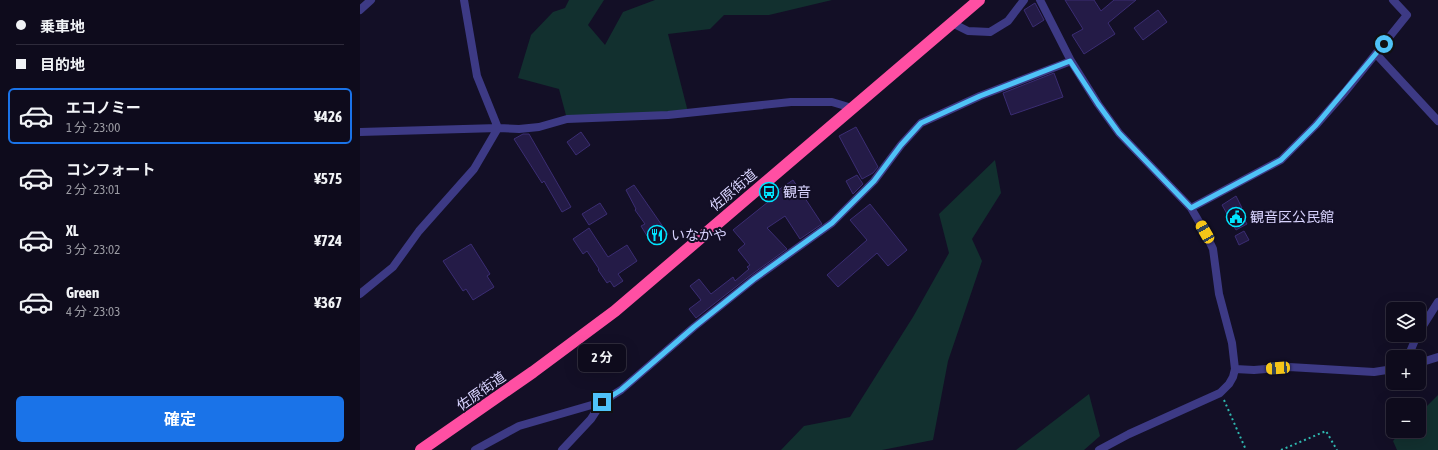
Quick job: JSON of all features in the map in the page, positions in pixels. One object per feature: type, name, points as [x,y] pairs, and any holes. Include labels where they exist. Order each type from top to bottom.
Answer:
[{"type":"highway","name":"佐原街道","points":[[421,450],[533,372],[615,311],[979,0]]},
{"type":"street","points":[[360,10],[371,0]]},
{"type":"street","points":[[464,0],[477,76],[498,128]]},
{"type":"street","points":[[952,23],[968,31],[990,32],[1008,21],[1024,0]]},
{"type":"street","points":[[1040,0],[1070,61],[1098,104],[1119,133],[1191,208],[1205,232],[1213,249],[1219,294],[1232,344],[1235,369],[1229,384],[1220,393],[1129,434],[1099,450]]},
{"type":"street","points":[[1191,208],[1281,160],[1316,125],[1407,15],[1393,0]]},
{"type":"street","points":[[1376,54],[1438,121]]},
{"type":"street","points":[[475,450],[519,426],[602,402],[621,390],[694,327],[748,284],[832,223],[874,181],[901,145],[921,123],[980,96],[1070,61]]},
{"type":"street","points":[[360,132],[498,128],[519,129],[539,127],[567,119],[668,115],[791,102],[832,102],[852,108]]},
{"type":"street","points":[[360,294],[393,267],[419,232],[474,169],[498,128]]},
{"type":"street","points":[[1426,321],[1438,302]]},
{"type":"street","points":[[1426,361],[1438,357]]},
{"type":"street","points":[[1235,369],[1289,367],[1374,372],[1386,370]]},
{"type":"street","points":[[562,450],[591,419],[602,402]]},
{"type":"path","points":[[1220,393],[1246,450]]},
{"type":"path","points":[[1281,450],[1326,431],[1337,450]]},
{"type":"green space","points":[[569,0],[604,0],[588,25],[605,45],[623,12],[655,0],[832,0],[769,15],[724,15],[710,29],[668,34],[688,112],[567,119],[559,89],[518,78],[531,35],[553,12],[565,8]]},
{"type":"green space","points":[[995,160],[1001,193],[972,239],[982,261],[948,361],[933,440],[882,450],[781,450],[804,426],[850,417],[913,317],[949,253],[939,214]]},
{"type":"green space","points":[[1089,394],[1100,436],[1084,450],[1016,450]]},
{"type":"green space","points":[[1438,395],[1438,450],[1397,450],[1393,441],[1396,438],[1426,438],[1426,407]]},
{"type":"building","points":[[1065,0],[1094,0],[1101,11],[1114,0],[1136,0],[1108,23],[1115,34],[1084,54],[1072,35],[1083,29]]},
{"type":"building","points":[[1035,3],[1044,20],[1033,27],[1024,10]]},
{"type":"building","points":[[1158,10],[1167,22],[1143,40],[1134,28]]},
{"type":"building","points":[[1054,73],[1063,97],[1011,115],[1003,93]]},
{"type":"building","points":[[856,127],[878,167],[873,173],[862,179],[839,136]]},
{"type":"building","points":[[581,132],[590,145],[576,155],[567,142]]},
{"type":"building","points":[[523,134],[529,134],[571,207],[562,212],[544,181],[542,183],[514,139]]},
{"type":"building","points":[[857,175],[863,184],[853,194],[846,181]]},
{"type":"building","points":[[793,180],[822,224],[800,239],[785,216],[767,228],[787,249],[696,318],[689,309],[701,300],[690,286],[699,279],[711,294],[733,277],[735,281],[749,269],[747,267],[750,265],[738,250],[745,244],[733,230],[773,198],[771,195]]},
{"type":"building","points":[[634,185],[668,234],[652,244],[641,226],[645,224],[635,210],[636,209],[626,190]]},
{"type":"building","name":"観音区公民館","points":[[1236,196],[1242,208],[1239,210],[1247,224],[1236,230],[1222,205]]},
{"type":"building","points":[[600,203],[607,214],[589,225],[582,214]]},
{"type":"building","points":[[870,204],[907,250],[888,266],[877,253],[838,287],[827,275],[867,240],[850,220]]},
{"type":"building","points":[[589,228],[608,257],[627,245],[637,261],[618,274],[623,281],[614,287],[610,281],[607,283],[587,251],[583,254],[573,239]]},
{"type":"building","points":[[1244,231],[1249,240],[1239,245],[1235,236]]},
{"type":"building","points":[[471,244],[490,274],[487,276],[494,287],[473,300],[466,289],[463,291],[443,261]]},
{"type":"place","name":"観音","points":[[769,192]]},
{"type":"place","name":"観音区公民館","points":[[1236,217]]},
{"type":"place","name":"いなかや","points":[[657,235]]},
{"type":"route","points":[[602,402],[621,390],[694,327],[754,279],[832,223],[874,181],[901,145],[921,123],[980,96],[1070,61],[1119,133],[1191,208],[1281,160],[1316,125],[1384,44]]}]
